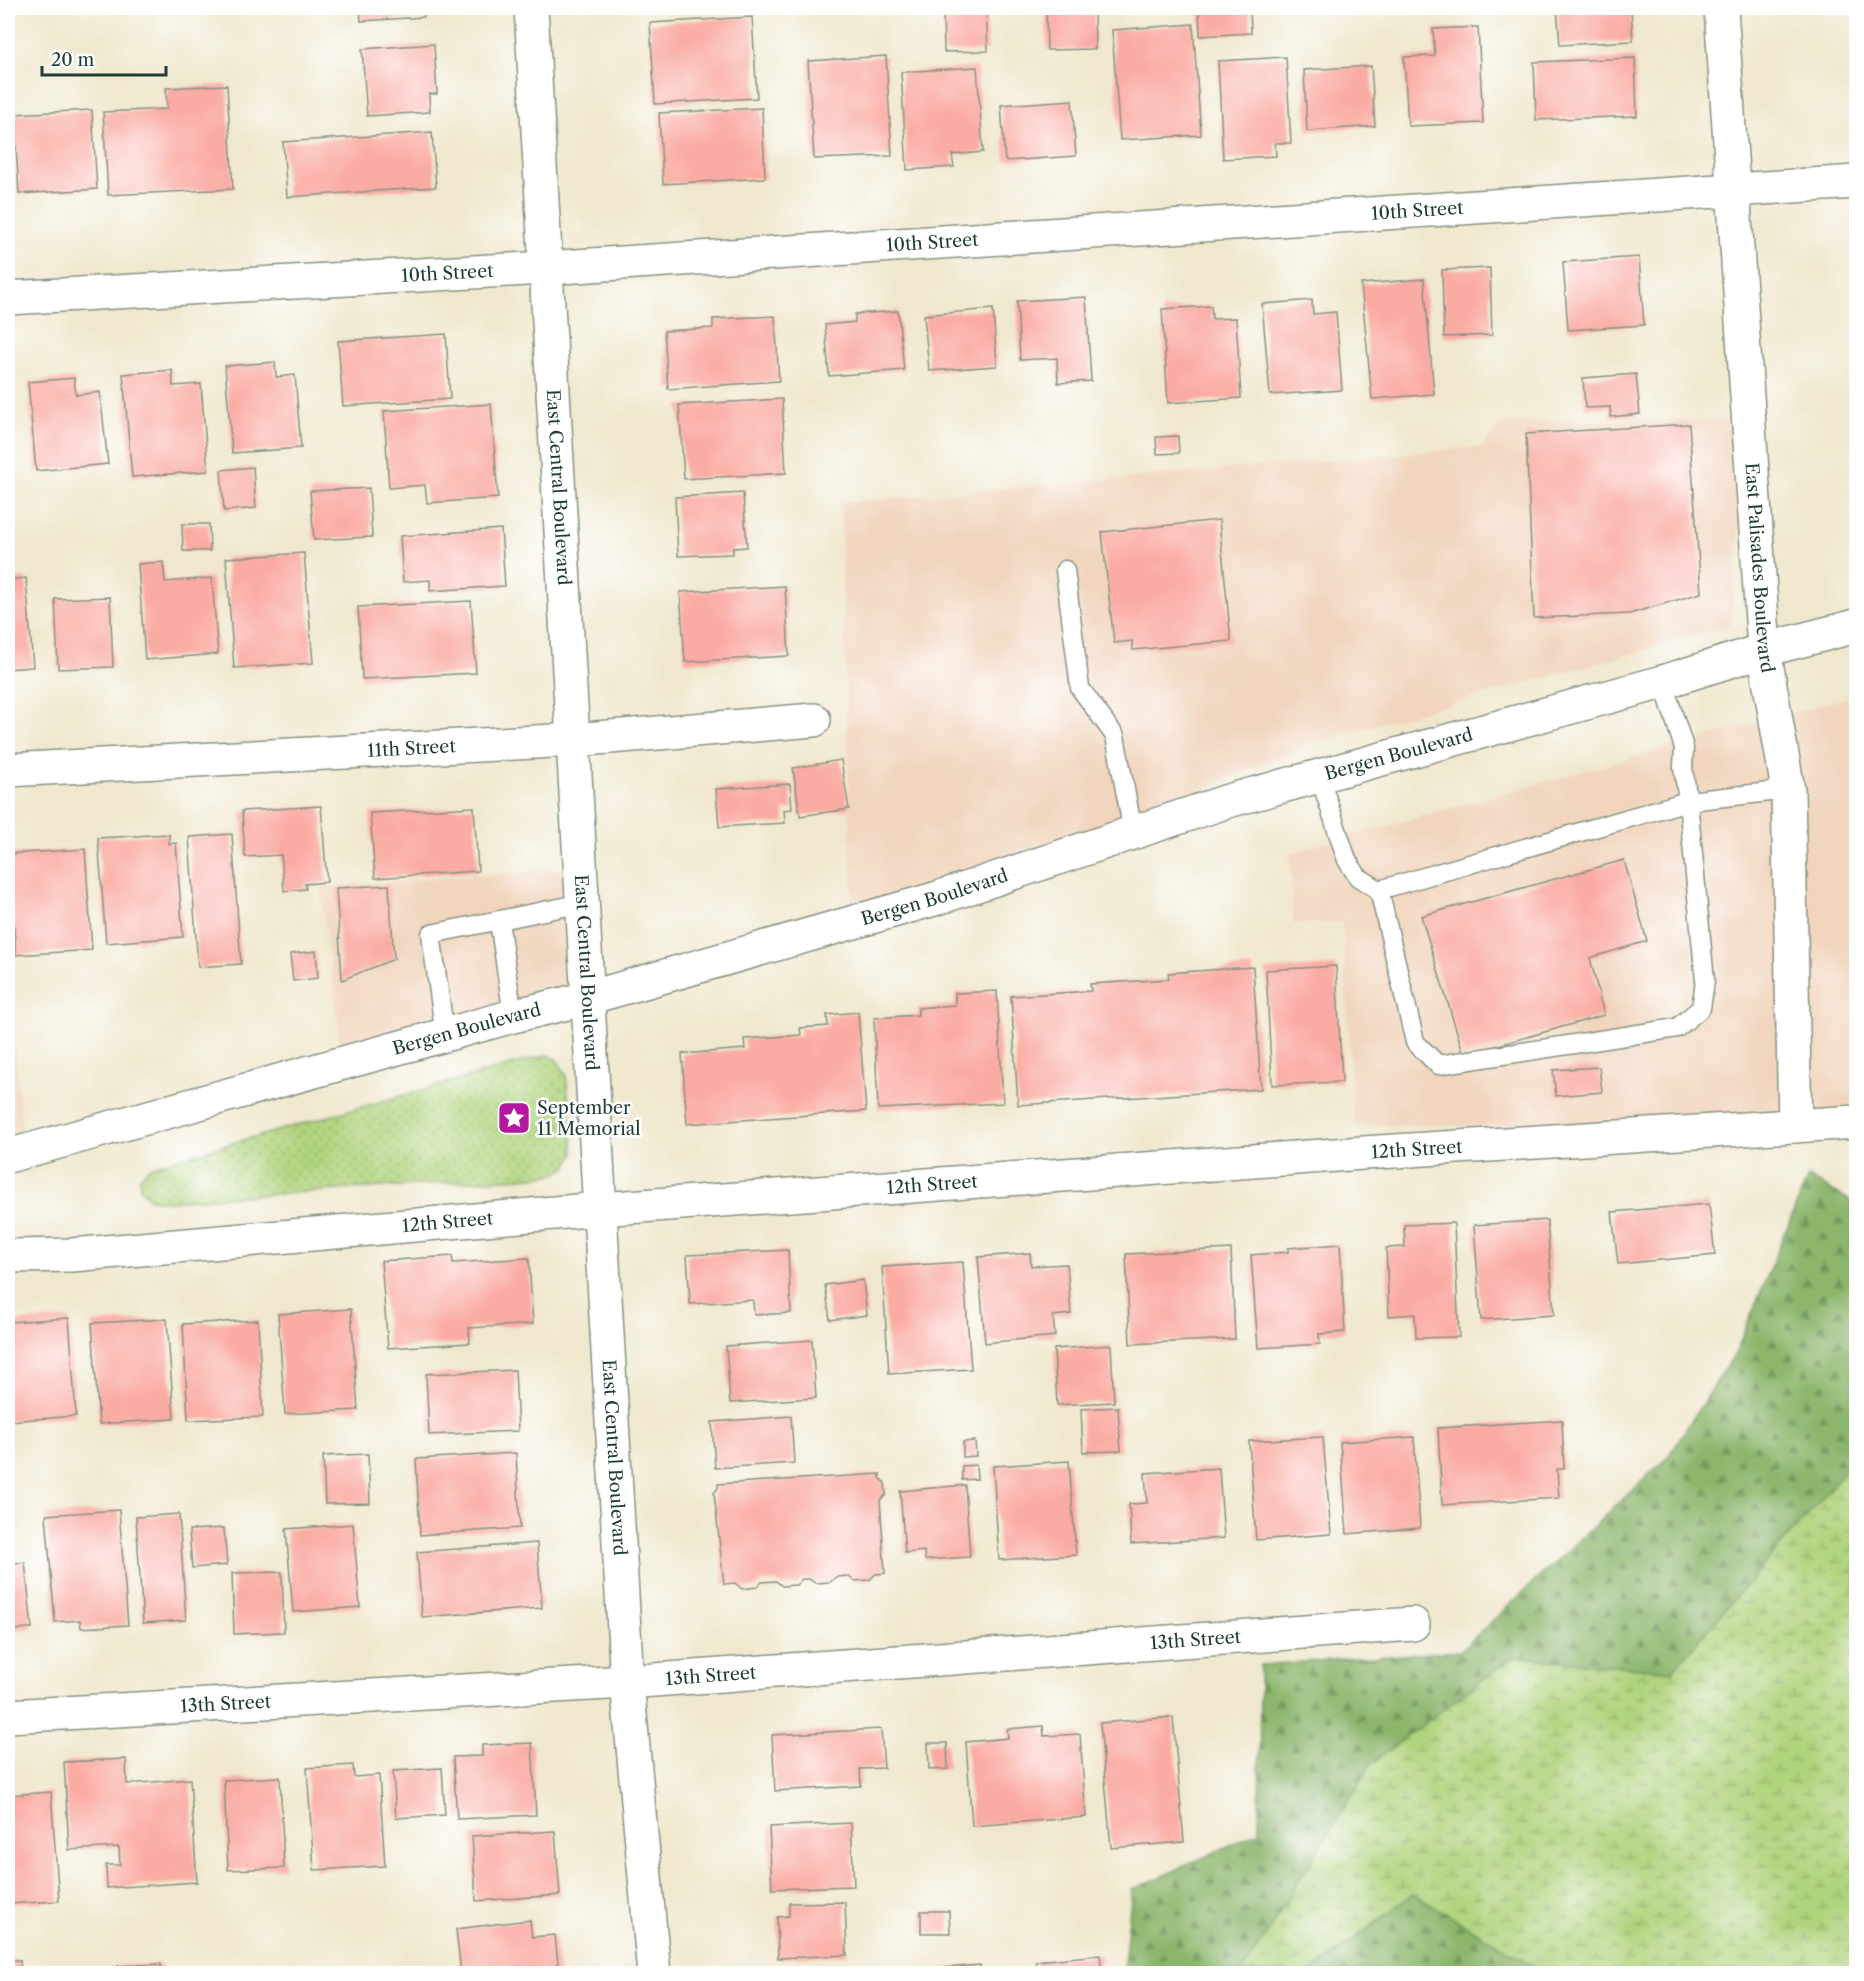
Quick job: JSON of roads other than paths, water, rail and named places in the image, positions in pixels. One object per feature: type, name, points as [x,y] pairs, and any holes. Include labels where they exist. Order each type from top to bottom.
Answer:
[{"type":"street","name":"East Central Boulevard","points":[[531,8],[627,1682],[654,1974]]},
{"type":"street","name":"East Palisades Boulevard","points":[[1721,8],[1764,650],[1788,790],[1796,1126]]},
{"type":"street","name":"10th Street","points":[[8,298],[545,268],[1857,182]]},
{"type":"street","name":"Bergen Boulevard","points":[[8,1156],[513,1016],[588,998],[938,898],[1228,801],[1663,682],[1764,650],[1857,626]]},
{"type":"street","name":"11th Street","points":[[8,770],[573,740],[814,720]]},
{"type":"street","name":"12th Street","points":[[8,1256],[72,1255],[600,1209],[1339,1154],[1857,1122]]},
{"type":"street","name":"13th Street","points":[[8,1716],[627,1682],[1413,1624]]},
{"type":"lane","points":[[1065,570],[1080,688],[1115,736],[1133,832]]},
{"type":"lane","points":[[1380,890],[1414,1042],[1438,1065],[1677,1028],[1701,1008],[1705,981],[1683,767],[1684,748],[1663,682]]},
{"type":"lane","points":[[1319,775],[1347,860],[1358,877],[1380,890],[1688,801],[1788,790]]},
{"type":"lane","points":[[445,1036],[431,934],[583,903]]},
{"type":"lane","points":[[499,921],[513,1016]]},
{"type":"place","name":"September 11 Memorial","points":[[514,1118]]}]
